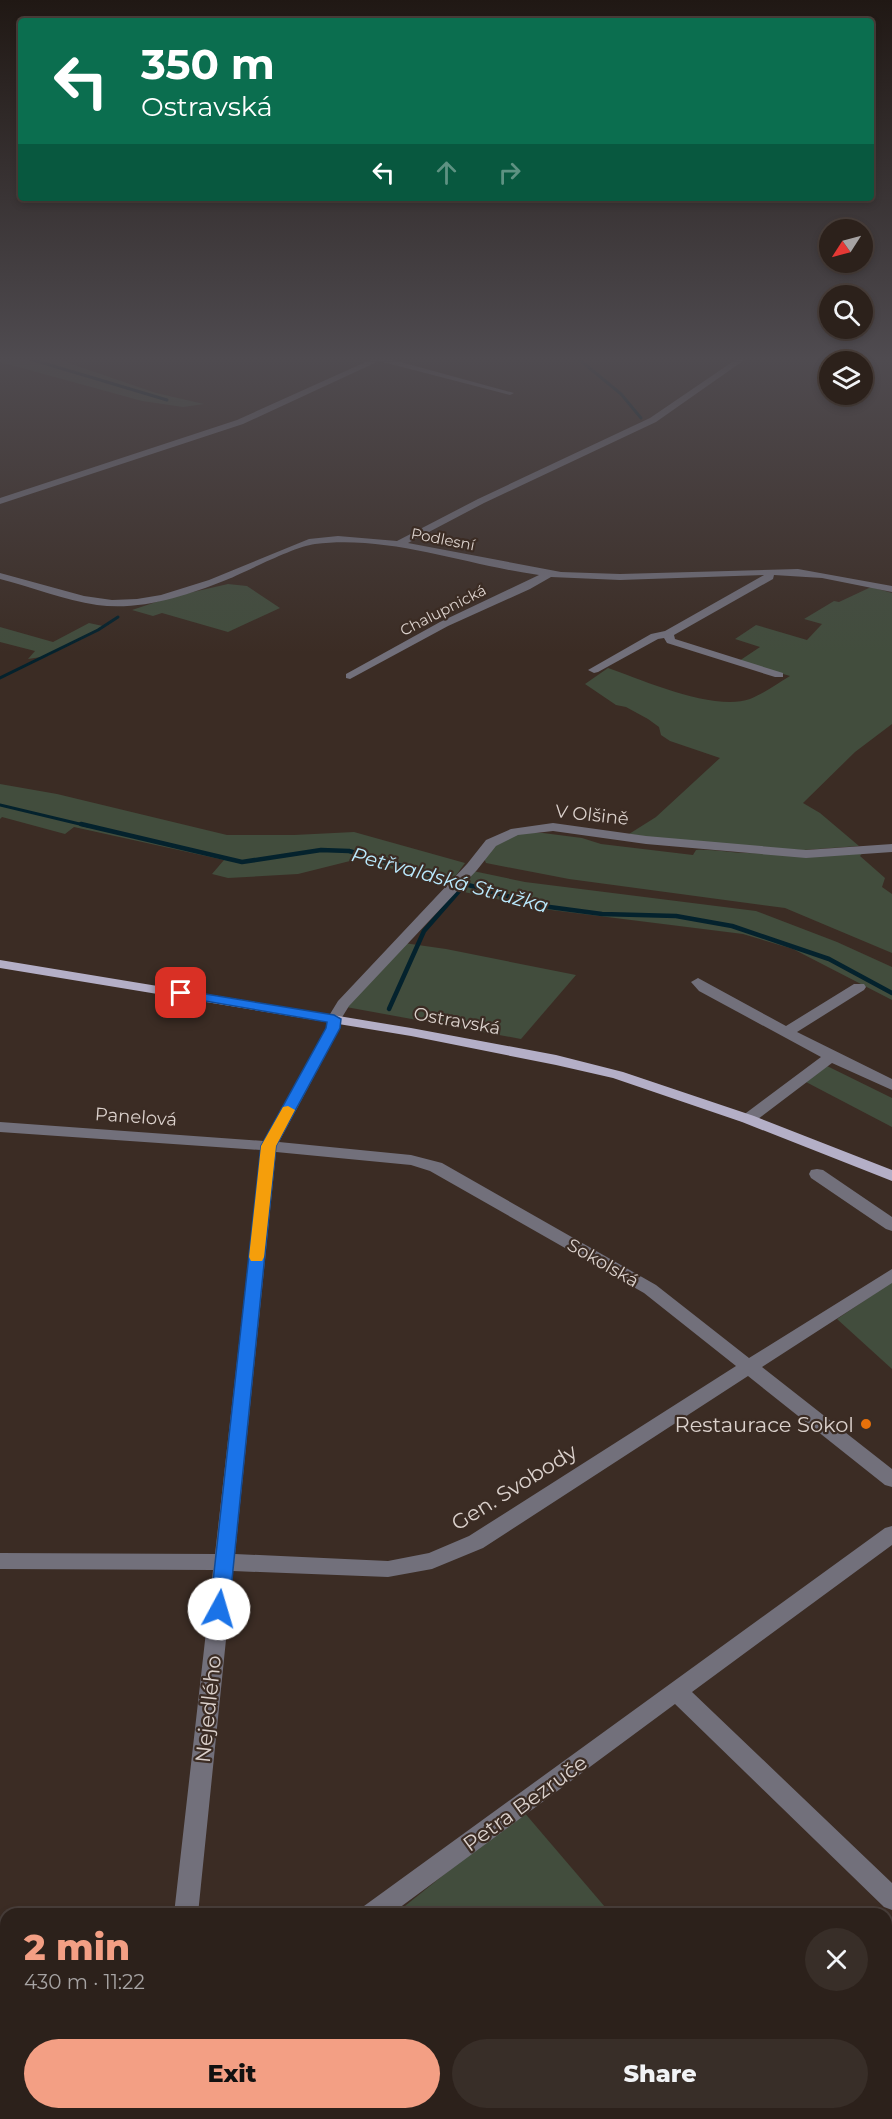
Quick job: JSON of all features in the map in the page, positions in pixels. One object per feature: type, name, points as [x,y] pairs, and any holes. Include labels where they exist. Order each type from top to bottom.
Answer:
[{"type":"main road","name":"Ostravská","points":[[0,964],[334,1019],[556,1059],[618,1075],[748,1119],[892,1176]]},
{"type":"street","points":[[0,501],[140,455]]},
{"type":"street","points":[[396,545],[481,501],[579,455]]},
{"type":"street","name":"Podlesní","points":[[0,576],[91,601],[134,601],[195,587],[309,542],[348,539],[396,545],[550,573],[630,576],[799,572],[831,576],[892,589]]},
{"type":"street","name":"Chalupnická","points":[[351,676],[444,624],[526,587],[550,573]]},
{"type":"street","points":[[594,670],[655,636],[668,634],[769,577],[769,573]]},
{"type":"street","points":[[668,634],[671,641],[779,675]]},
{"type":"street","name":"V Olšině","points":[[334,1019],[343,1004],[472,867],[491,843],[515,832],[553,827],[646,840],[806,854],[892,848]]},
{"type":"street","points":[[698,982],[704,988],[831,1057],[892,1084]]},
{"type":"street","points":[[787,1032],[859,987]]},
{"type":"street","name":"Nejedlého","points":[[187,1908],[268,1146],[333,1028],[334,1019]]},
{"type":"street","points":[[748,1119],[831,1057]]},
{"type":"street","name":"Panelová","points":[[0,1127],[268,1146]]},
{"type":"street","name":"Sokolská","points":[[268,1146],[411,1160],[436,1167],[650,1289],[892,1480]]},
{"type":"street","points":[[817,1174],[892,1225]]},
{"type":"street","name":"Gen. Svobody","points":[[0,1561],[224,1562],[388,1569],[432,1561],[476,1542],[892,1275]]},
{"type":"street","name":"Petra Bezruče","points":[[380,1908],[892,1534]]},
{"type":"street","points":[[677,1692],[892,1899]]},
{"type":"green space","points":[[228,584],[247,586],[280,608],[228,632],[162,613],[153,616],[132,610],[171,597]]},
{"type":"green space","points":[[871,587],[892,593],[892,724],[855,752],[803,803],[820,813],[859,846],[804,850],[711,847],[629,834],[656,817],[720,758],[670,741],[661,735],[659,727],[648,719],[626,707],[616,705],[585,684],[608,668],[659,687],[699,698],[735,702],[750,699],[790,676],[739,661],[760,647],[735,639],[756,625],[807,640],[822,624],[804,619],[834,601],[839,602]]},
{"type":"green space","points":[[89,623],[103,626],[48,656],[28,659],[35,651],[0,642],[0,627],[53,642]]},
{"type":"green space","points":[[0,784],[57,794],[227,835],[354,832],[465,863],[449,885],[358,859],[298,874],[228,878],[212,874],[224,860],[74,827],[65,834],[2,817],[0,819]]},
{"type":"green space","points":[[518,833],[543,833],[582,838],[601,844],[693,855],[696,850],[741,853],[864,851],[860,856],[885,878],[882,887],[892,894],[892,953],[785,908],[569,879],[486,863],[482,854],[496,843]]},
{"type":"green space","points":[[473,871],[525,882],[756,911],[837,942],[892,967],[892,1000],[793,949],[743,934],[543,909],[455,890]]},
{"type":"green space","points":[[404,943],[576,975],[521,1039],[346,1007]]},
{"type":"green space","points":[[827,1066],[892,1098],[892,1127],[806,1082]]},
{"type":"green space","points":[[892,1282],[892,1369],[837,1319]]},
{"type":"green space","points":[[523,1811],[606,1908],[402,1908]]},
{"type":"waterway","points":[[0,678],[98,630],[118,617]]},
{"type":"waterway","name":"Petřvaldská Stružka","points":[[0,805],[88,826]]},
{"type":"waterway","name":"Petřvaldská Stružka","points":[[81,824],[242,862],[321,850],[349,851],[465,884]]},
{"type":"waterway","points":[[389,1009],[424,931],[465,884]]},
{"type":"waterway","name":"Petřvaldská Stružka","points":[[465,884],[542,906],[602,914],[676,916],[732,926],[829,959],[892,993]]},
{"type":"slow traffic","points":[[257,1257],[268,1146],[288,1110]]},
{"type":"place","name":"Restaurace Sokol","points":[[866,1424]]},
{"type":"route","points":[[181,993],[334,1019],[333,1028],[268,1146],[219,1609]]}]
